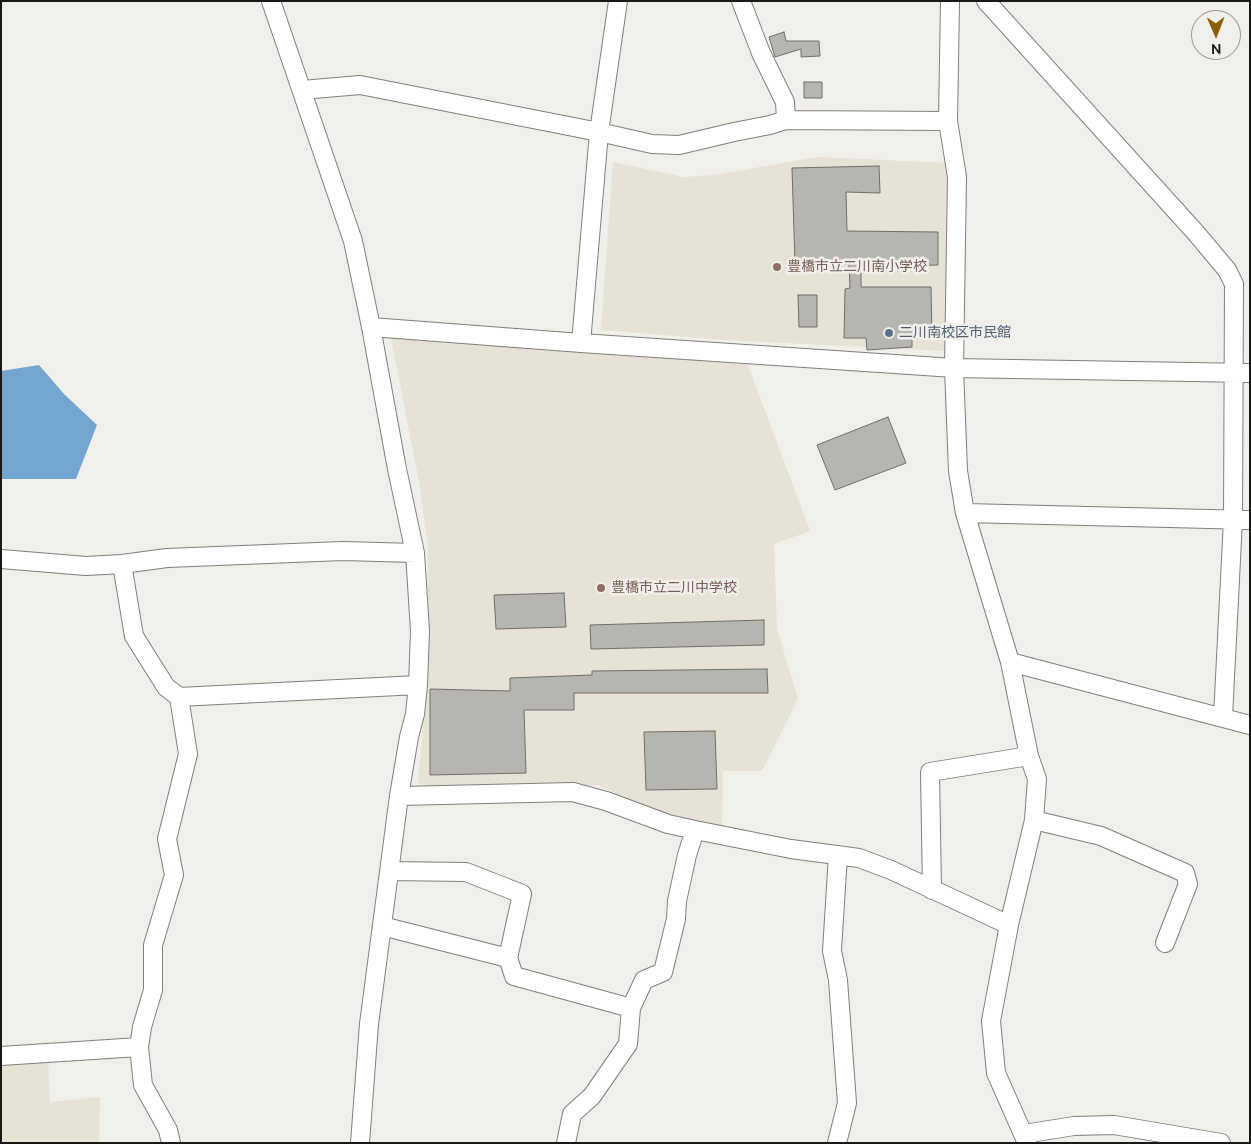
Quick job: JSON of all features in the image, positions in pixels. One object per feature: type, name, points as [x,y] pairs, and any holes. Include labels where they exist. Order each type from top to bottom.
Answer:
[{"type":"street","points":[[270,1],[353,241],[415,553],[420,631],[418,685],[415,714],[399,796],[369,1024],[360,1143]]},
{"type":"street","points":[[581,343],[600,132],[618,1]]},
{"type":"street","points":[[741,1],[761,53],[785,102],[786,120]]},
{"type":"street","points":[[950,1],[948,122],[956,177],[954,368],[958,471],[965,513],[1010,662],[1029,756],[1037,779],[1034,820],[1009,925],[991,1021],[996,1073],[1025,1138],[1074,1126],[1114,1125],[1221,1143]]},
{"type":"street","points":[[986,1],[1196,232],[1226,270],[1234,284],[1242,373],[1242,520],[1223,717]]},
{"type":"street","points":[[302,90],[360,85],[652,144],[679,146],[734,132],[770,126],[786,120],[948,122]]},
{"type":"street","points":[[371,326],[581,343],[954,368],[1242,373]]},
{"type":"street","points":[[965,513],[1242,520]]},
{"type":"street","points":[[1,559],[86,566],[122,564],[167,558],[343,551],[415,553]]},
{"type":"street","points":[[122,564],[134,636],[166,687],[179,697],[418,685]]},
{"type":"street","points":[[1010,662],[1250,725]]},
{"type":"street","points":[[171,1143],[168,1130],[143,1085],[139,1047],[142,1027],[153,990],[153,945],[174,875],[167,839],[188,754],[179,697]]},
{"type":"street","points":[[932,890],[930,772],[1029,756]]},
{"type":"street","points":[[399,796],[573,792],[606,800],[668,824],[791,849],[859,858],[891,870],[1009,925]]},
{"type":"street","points":[[1034,820],[1101,836],[1185,873],[1188,884],[1165,943]]},
{"type":"street","points":[[566,1143],[572,1114],[592,1096],[628,1044],[631,1008],[644,980],[663,972],[676,919],[677,901],[687,855],[695,830]]},
{"type":"street","points":[[837,1143],[847,1103],[838,980],[832,951],[838,855]]},
{"type":"street","points":[[390,871],[466,872],[522,894],[508,958],[514,976],[631,1008]]},
{"type":"street","points":[[382,926],[508,958]]},
{"type":"street","points":[[1,1056],[139,1047]]},
{"type":"shaded area","name":"豊橋市立二川南小学校","points":[[818,157],[948,163],[946,351],[724,340],[601,330],[613,162],[684,177],[714,175]]},
{"type":"shaded area","name":"豊橋市立二川中学校","points":[[402,334],[747,363],[810,531],[774,544],[777,629],[798,699],[762,771],[723,771],[722,828],[677,822],[598,785],[500,792],[418,784],[427,679],[428,546],[419,482],[391,338]]},
{"type":"shaded area","points":[[48,1060],[50,1102],[100,1097],[99,1143],[1,1143],[1,1064]]},
{"type":"water","points":[[39,365],[64,394],[97,425],[76,479],[1,479],[1,371]]},
{"type":"building","points":[[784,32],[786,41],[819,41],[820,56],[801,57],[801,49],[775,57],[769,37]]},
{"type":"building","points":[[804,82],[822,82],[822,98],[804,98]]},
{"type":"building","points":[[879,166],[880,193],[846,192],[847,231],[938,232],[938,265],[861,267],[861,287],[931,287],[932,338],[912,338],[912,347],[867,350],[866,338],[844,338],[845,289],[850,288],[849,264],[795,264],[792,168]]},
{"type":"building","points":[[798,295],[817,295],[817,327],[799,327]]},
{"type":"building","points":[[888,417],[906,463],[835,490],[817,445]]},
{"type":"building","points":[[564,593],[566,627],[496,629],[494,595]]},
{"type":"building","points":[[764,620],[764,645],[591,649],[590,625]]},
{"type":"building","points":[[767,669],[768,693],[574,693],[574,710],[524,710],[526,773],[430,775],[430,689],[510,691],[510,678],[592,675],[592,671]]},
{"type":"building","points":[[715,731],[717,789],[646,790],[644,732]]},
{"type":"place","name":"豊橋市立二川南小学校","points":[[777,267]]},
{"type":"place","name":"二川南校区市民館","points":[[889,333]]},
{"type":"place","name":"豊橋市立二川中学校","points":[[601,588]]}]
